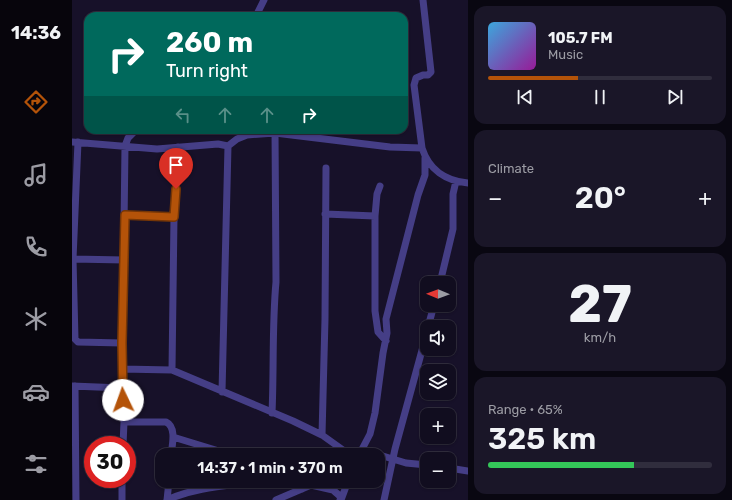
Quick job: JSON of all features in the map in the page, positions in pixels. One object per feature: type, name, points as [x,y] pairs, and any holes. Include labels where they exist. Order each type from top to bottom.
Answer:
[{"type":"street","points":[[258,12],[264,0]]},
{"type":"street","points":[[363,448],[370,434],[375,413],[387,333],[386,319],[418,195],[425,175],[425,158],[422,148],[414,85],[416,78],[423,75],[428,75],[431,72],[423,0]]},
{"type":"street","points":[[123,436],[122,343],[125,146],[128,138],[132,134]]},
{"type":"street","points":[[122,343],[76,341],[73,320],[75,142],[156,148],[218,144],[228,146],[237,139],[254,134]]},
{"type":"street","points":[[272,413],[274,356],[273,322],[276,282],[275,134]]},
{"type":"street","points":[[297,134],[390,147],[422,148]]},
{"type":"street","points":[[222,392],[228,146]]},
{"type":"street","points":[[172,370],[174,217],[178,147]]},
{"type":"street","points":[[425,158],[429,164],[444,177],[456,182],[468,183]]},
{"type":"street","points":[[322,435],[325,319],[326,168]]},
{"type":"street","points":[[442,276],[453,229],[453,194],[456,182]]},
{"type":"street","points":[[380,186],[377,194],[375,216],[375,311],[378,332],[386,341]]},
{"type":"street","points":[[325,214],[375,216]]},
{"type":"street","points":[[125,215],[174,217]]},
{"type":"street","points":[[74,259],[124,260]]},
{"type":"street","points":[[384,500],[393,459],[421,356]]},
{"type":"street","points":[[122,369],[172,370],[322,435],[340,448]]},
{"type":"street","points":[[74,500],[74,386],[122,388]]},
{"type":"street","points":[[124,422],[166,422],[170,424],[173,437],[172,448]]},
{"type":"street","points":[[173,437],[209,448]]},
{"type":"street","points":[[385,458],[406,463],[420,464]]},
{"type":"street","points":[[456,469],[468,471]]},
{"type":"street","points":[[276,500],[310,485],[333,490],[341,499],[345,488]]},
{"type":"street","points":[[122,488],[122,500]]},
{"type":"street","points":[[168,488],[167,500],[186,493],[208,488]]},
{"type":"route","points":[[123,400],[122,343],[125,215],[174,217],[176,189]]}]
